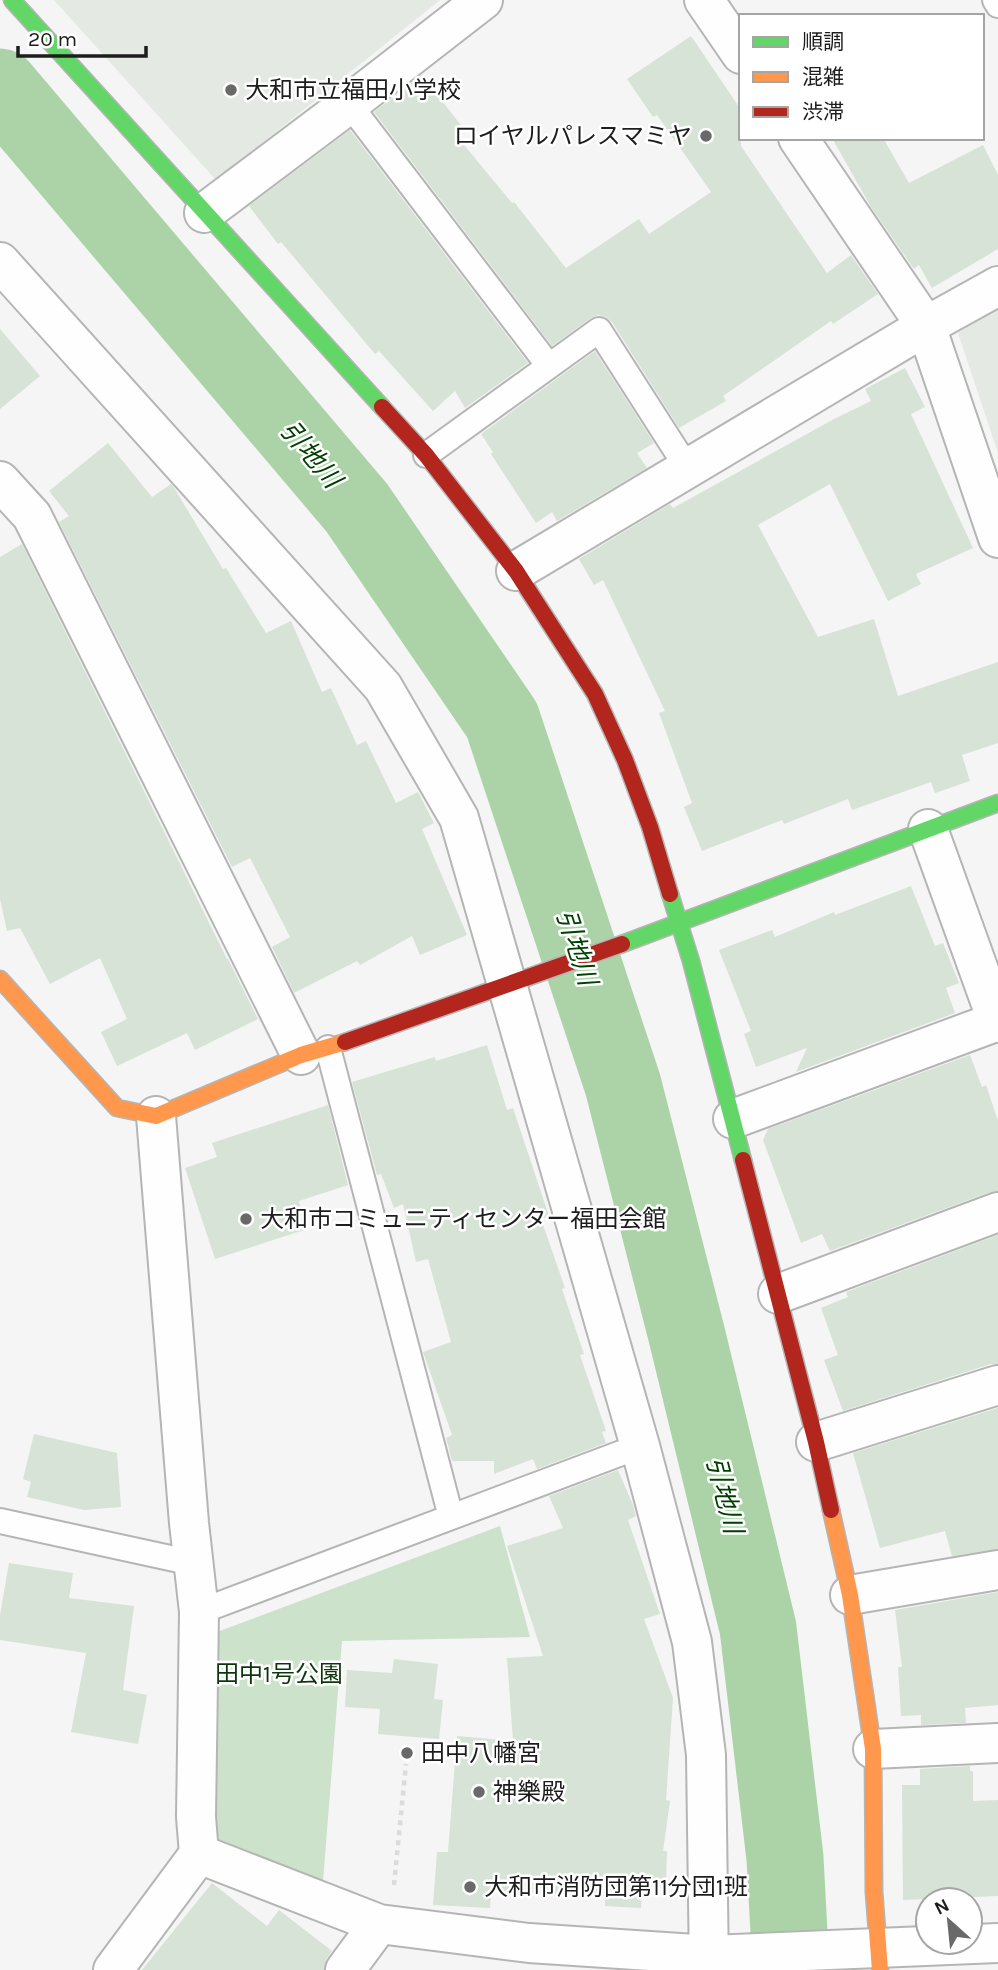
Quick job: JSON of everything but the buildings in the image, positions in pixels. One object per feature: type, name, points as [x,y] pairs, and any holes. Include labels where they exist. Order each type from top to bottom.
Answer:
[{"type":"street","points":[[12,0],[426,454],[516,571],[595,694],[629,771],[680,922],[816,1442],[850,1595],[873,1749],[874,1892],[880,1959]]},
{"type":"street","points":[[204,213],[483,0]]},
{"type":"street","points":[[704,0],[739,51]]},
{"type":"street","points":[[799,140],[926,326],[998,538]]},
{"type":"street","points":[[0,262],[383,687],[459,818],[522,979],[692,1642],[706,1755],[720,1959]]},
{"type":"street","points":[[516,571],[926,326],[998,286]]},
{"type":"street","points":[[0,481],[32,516],[314,1052]]},
{"type":"street","points":[[0,979],[117,1108],[156,1116],[314,1052],[634,939],[998,803]]},
{"type":"street","points":[[733,1119],[998,1022],[928,829]]},
{"type":"street","points":[[113,1970],[199,1854],[199,1612],[156,1116]]},
{"type":"street","points":[[778,1294],[998,1212]]},
{"type":"street","points":[[816,1442],[998,1385]]},
{"type":"street","points":[[850,1595],[998,1570]]},
{"type":"street","points":[[873,1749],[998,1743]]},
{"type":"street","points":[[199,1854],[384,1925],[529,1956],[720,1959],[831,1950],[880,1959],[998,1943]]},
{"type":"street","points":[[345,1970],[384,1925]]},
{"type":"lane","points":[[349,104],[549,366]]},
{"type":"lane","points":[[426,454],[599,330],[688,469]]},
{"type":"lane","points":[[314,1052],[451,1517]]},
{"type":"lane","points":[[199,1612],[640,1447]]},
{"type":"lane","points":[[0,1521],[193,1563]]},
{"type":"path","points":[[384,1925],[406,1764]]},
{"type":"shaded area","name":"大和市立福田小学校","points":[[54,0],[440,0],[216,180]]},
{"type":"shaded area","points":[[998,308],[998,453],[958,333]]},
{"type":"green space","name":"田中1号公園","points":[[500,1526],[530,1637],[342,1641],[323,1881],[217,1841],[217,1632]]},
{"type":"waterway","name":"引地川","points":[[0,87],[357,508],[502,720],[623,1085],[758,1628],[785,1858],[791,1970]]},
{"type":"traffic: fast","points":[[12,0],[382,407]]},
{"type":"traffic: fast","points":[[622,944],[998,803]]},
{"type":"traffic: fast","points":[[670,894],[691,961],[743,1160]]},
{"type":"traffic: slow","points":[[0,979],[117,1108],[156,1116],[301,1055],[345,1042]]},
{"type":"traffic: slow","points":[[831,1510],[850,1595],[873,1749],[874,1892],[880,1970]]},
{"type":"traffic: jam","points":[[382,407],[426,455],[516,571],[595,694],[625,760],[650,827],[670,894]]},
{"type":"traffic: jam","points":[[345,1042],[622,944]]},
{"type":"traffic: jam","points":[[743,1160],[831,1510]]},
{"type":"place","name":"大和市立福田小学校","points":[[231,90]]},
{"type":"place","name":"ロイヤルパレスマミヤ","points":[[706,136]]},
{"type":"place","name":"大和市コミュニティセンター福田会館","points":[[246,1219]]},
{"type":"place","name":"田中八幡宮","points":[[407,1753]]},
{"type":"place","name":"神樂殿","points":[[479,1792]]},
{"type":"place","name":"大和市消防団第11分団1班","points":[[470,1887]]}]
